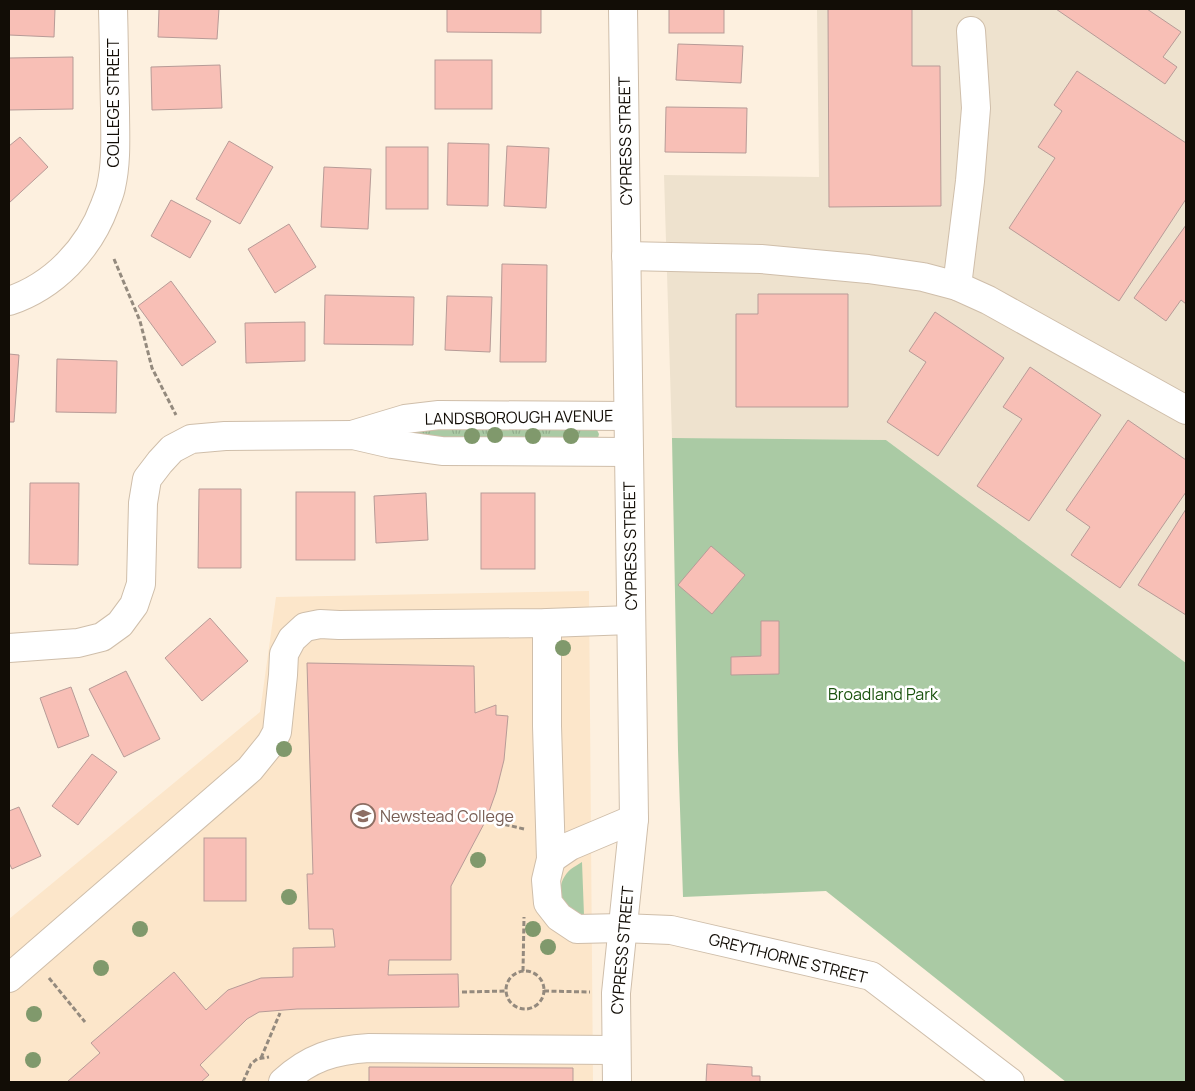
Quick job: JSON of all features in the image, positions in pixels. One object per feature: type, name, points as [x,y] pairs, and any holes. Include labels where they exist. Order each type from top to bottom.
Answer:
[{"type":"street","name":"COLLEGE STREET","points":[[9,301],[40,287],[57,274],[75,256],[92,234],[111,188],[115,158],[113,9]]},
{"type":"street","name":"CYPRESS STREET","points":[[617,1082],[616,992],[634,819],[623,9]]},
{"type":"street","points":[[957,286],[970,181],[976,108],[972,31]]},
{"type":"street","points":[[626,256],[761,259],[868,268],[923,277],[957,286],[988,300],[1186,410]]},
{"type":"street","name":"LANDSBOROUGH AVENUE","points":[[353,435],[405,419],[439,415],[628,416]]},
{"type":"street","name":"LANDSBOROUGH AVENUE","points":[[9,648],[78,643],[102,637],[120,624],[134,605],[142,584],[143,503],[147,479],[172,449],[191,439],[225,436],[353,435],[392,444],[442,451],[629,452]]},
{"type":"street","points":[[9,978],[250,769],[262,756],[277,732],[284,654],[292,639],[305,627],[320,624],[547,623],[631,620]]},
{"type":"street","name":"GREYTHORNE STREET","points":[[547,623],[547,726],[551,859],[546,880],[548,903],[559,917],[578,929],[671,930],[871,976],[1010,1082]]},
{"type":"street","points":[[551,859],[570,846],[634,819]]},
{"type":"street","points":[[284,1082],[306,1065],[328,1054],[352,1049],[616,1050]]},
{"type":"path","points":[[114,259],[140,320],[152,368],[172,408],[191,439]]},
{"type":"path","points":[[32,958],[85,1022]]},
{"type":"path","points":[[528,971],[539,977],[544,991],[541,1001],[530,1008],[524,1009],[512,1004],[508,998],[507,991],[507,986],[512,976],[528,971]]},
{"type":"path","points":[[462,992],[507,991]]},
{"type":"path","points":[[544,991],[616,992]]},
{"type":"path","points":[[261,1059],[280,1014]]},
{"type":"shaded area","points":[[817,9],[1186,9],[1186,663],[886,440],[672,438],[664,175],[819,177]]},
{"type":"shaded area","name":"Newstead College","points":[[589,591],[593,1082],[9,1082],[9,919],[260,712],[276,597]]},
{"type":"green space","points":[[433,427],[596,428],[599,434],[598,438],[467,445],[398,434]]},
{"type":"green space","name":"Broadland Park","points":[[672,438],[886,440],[1186,663],[1186,1082],[1066,1082],[826,891],[683,897]]},
{"type":"green space","points":[[582,862],[584,915],[575,912],[567,906],[561,896],[561,885],[566,874]]},
{"type":"building","points":[[9,9],[55,9],[54,37],[9,35]]},
{"type":"building","points":[[159,9],[219,9],[217,39],[158,37]]},
{"type":"building","points":[[447,9],[541,9],[541,33],[447,32]]},
{"type":"building","points":[[669,9],[724,9],[724,33],[669,33]]},
{"type":"building","points":[[828,9],[912,9],[912,66],[940,66],[941,206],[829,207]]},
{"type":"building","points":[[1056,9],[1147,9],[1181,32],[1163,57],[1177,67],[1165,84]]},
{"type":"building","points":[[678,44],[743,46],[741,83],[676,80]]},
{"type":"building","points":[[73,57],[73,109],[9,110],[9,58]]},
{"type":"building","points":[[435,60],[492,60],[492,109],[435,109]]},
{"type":"building","points":[[220,65],[222,108],[152,110],[151,67]]},
{"type":"building","points":[[1077,71],[1186,143],[1186,199],[1119,301],[1009,228],[1055,158],[1038,147],[1062,111],[1054,105]]},
{"type":"building","points":[[666,107],[747,108],[746,153],[665,152]]},
{"type":"building","points":[[20,137],[48,167],[9,203],[9,146]]},
{"type":"building","points":[[229,141],[273,167],[240,224],[196,199]]},
{"type":"building","points":[[448,143],[489,144],[488,206],[447,205]]},
{"type":"building","points":[[507,146],[549,148],[546,208],[504,206]]},
{"type":"building","points":[[386,147],[428,147],[428,209],[386,209]]},
{"type":"building","points":[[324,167],[371,169],[368,229],[321,227]]},
{"type":"building","points":[[171,200],[211,221],[190,258],[151,236]]},
{"type":"building","points":[[289,224],[316,267],[275,293],[248,249]]},
{"type":"building","points":[[1186,225],[1186,304],[1181,300],[1166,321],[1134,298]]},
{"type":"building","points":[[502,264],[547,265],[546,362],[500,362]]},
{"type":"building","points":[[171,281],[216,342],[182,366],[138,306]]},
{"type":"building","points":[[758,294],[848,294],[848,407],[736,407],[736,314],[758,314]]},
{"type":"building","points":[[325,295],[414,297],[413,345],[324,344]]},
{"type":"building","points":[[447,296],[492,297],[490,352],[445,350]]},
{"type":"building","points":[[935,312],[1004,358],[938,456],[887,422],[926,362],[909,351]]},
{"type":"building","points":[[305,322],[305,361],[246,363],[245,323]]},
{"type":"building","points":[[9,354],[19,355],[14,422],[9,422]]},
{"type":"building","points":[[57,359],[117,361],[116,413],[56,412]]},
{"type":"building","points":[[1030,367],[1101,415],[1029,521],[977,486],[1022,419],[1003,407]]},
{"type":"building","points":[[1128,420],[1186,460],[1186,492],[1120,588],[1071,555],[1090,527],[1066,510]]},
{"type":"building","points":[[30,483],[79,483],[78,565],[29,564]]},
{"type":"building","points":[[199,489],[241,489],[241,568],[198,568]]},
{"type":"building","points":[[296,492],[355,492],[355,560],[296,560]]},
{"type":"building","points":[[426,493],[428,540],[376,543],[374,496]]},
{"type":"building","points":[[481,493],[535,493],[535,569],[481,569]]},
{"type":"building","points":[[1186,509],[1186,615],[1138,585]]},
{"type":"building","points":[[711,546],[745,575],[712,614],[678,585]]},
{"type":"building","points":[[210,618],[248,661],[202,701],[165,658]]},
{"type":"building","points":[[761,621],[779,621],[779,674],[731,675],[731,657],[761,656]]},
{"type":"building","points":[[307,663],[474,666],[475,713],[496,705],[496,715],[508,716],[504,760],[496,792],[486,820],[451,886],[451,960],[389,960],[388,975],[458,974],[459,1007],[297,1009],[259,1012],[247,1019],[200,1065],[209,1075],[201,1082],[67,1082],[100,1053],[91,1043],[174,972],[206,1010],[228,990],[261,978],[293,977],[293,948],[335,947],[333,929],[309,929],[307,874],[313,874]]},
{"type":"building","points":[[126,671],[160,739],[124,757],[89,689]]},
{"type":"building","points":[[71,687],[89,736],[58,748],[40,698]]},
{"type":"building","points":[[92,754],[117,772],[78,825],[52,806]]},
{"type":"building","points":[[19,807],[41,856],[12,869],[9,863],[9,811]]},
{"type":"building","points":[[204,838],[246,838],[246,901],[204,901]]},
{"type":"building","points":[[707,1064],[752,1067],[752,1076],[760,1076],[760,1082],[706,1082]]},
{"type":"building","points":[[369,1067],[573,1068],[573,1082],[369,1082]]},
{"type":"place","name":"Newstead College","points":[[363,816]]}]
